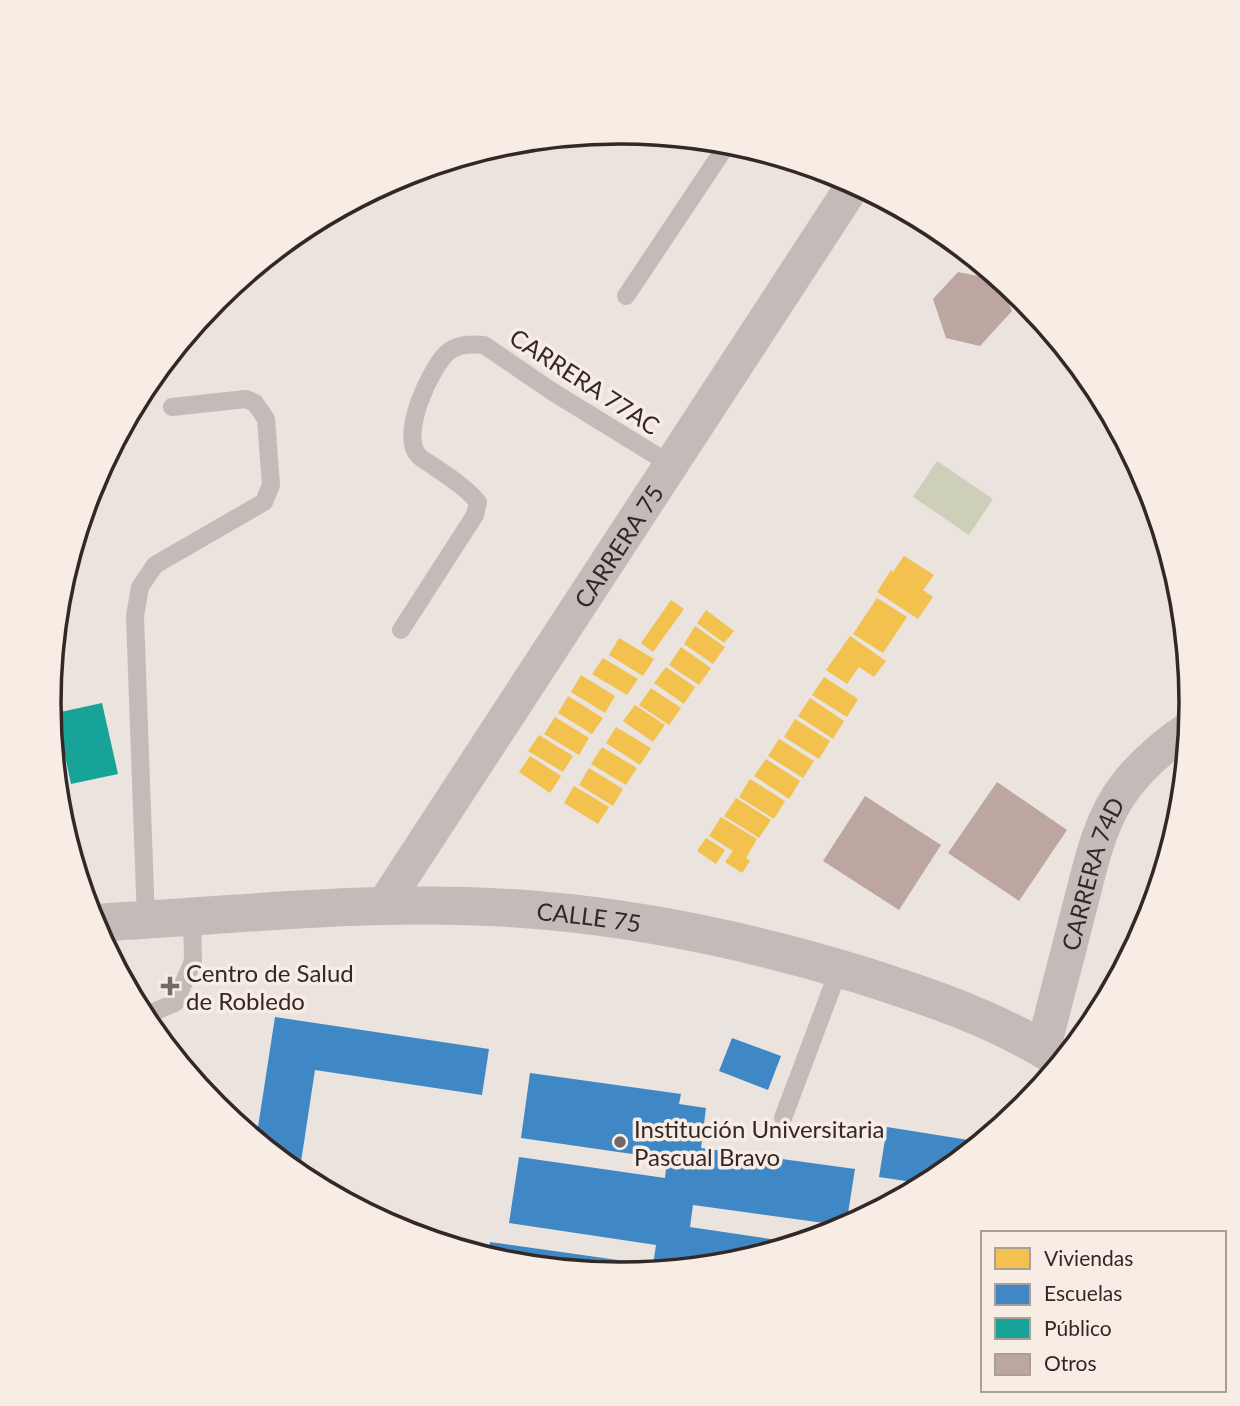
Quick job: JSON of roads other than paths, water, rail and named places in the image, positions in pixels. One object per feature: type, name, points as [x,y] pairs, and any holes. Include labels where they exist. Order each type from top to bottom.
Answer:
[{"type":"street","name":"CARRERA 75","points":[[383,906],[848,193]]},
{"type":"street","name":"CARRERA 74D","points":[[1052,1055],[1092,862],[1108,816],[1124,787],[1166,744],[1178,736]]},
{"type":"street","name":"CALLE 75","points":[[106,922],[383,906],[536,909],[596,916],[721,937],[839,969],[964,1012],[1052,1055]]},
{"type":"lane","points":[[626,296],[721,154]]},
{"type":"lane","name":"CARRERA 77AC","points":[[401,630],[475,515],[478,502],[467,490],[418,455],[413,440],[415,417],[429,375],[449,350],[470,344],[484,345],[553,392],[670,464]]},
{"type":"lane","points":[[146,920],[135,616],[140,587],[155,565],[264,502],[271,485],[266,419],[255,402],[246,399],[172,407]]},
{"type":"lane","points":[[154,1012],[175,1003],[193,961],[192,917]]},
{"type":"lane","points":[[783,1118],[839,969]]},
{"type":"place","name":"Centro de Salud de Robledo","points":[[170,986]]},
{"type":"place","name":"Institución Universitaria Pascual Bravo","points":[[620,1142]]}]
